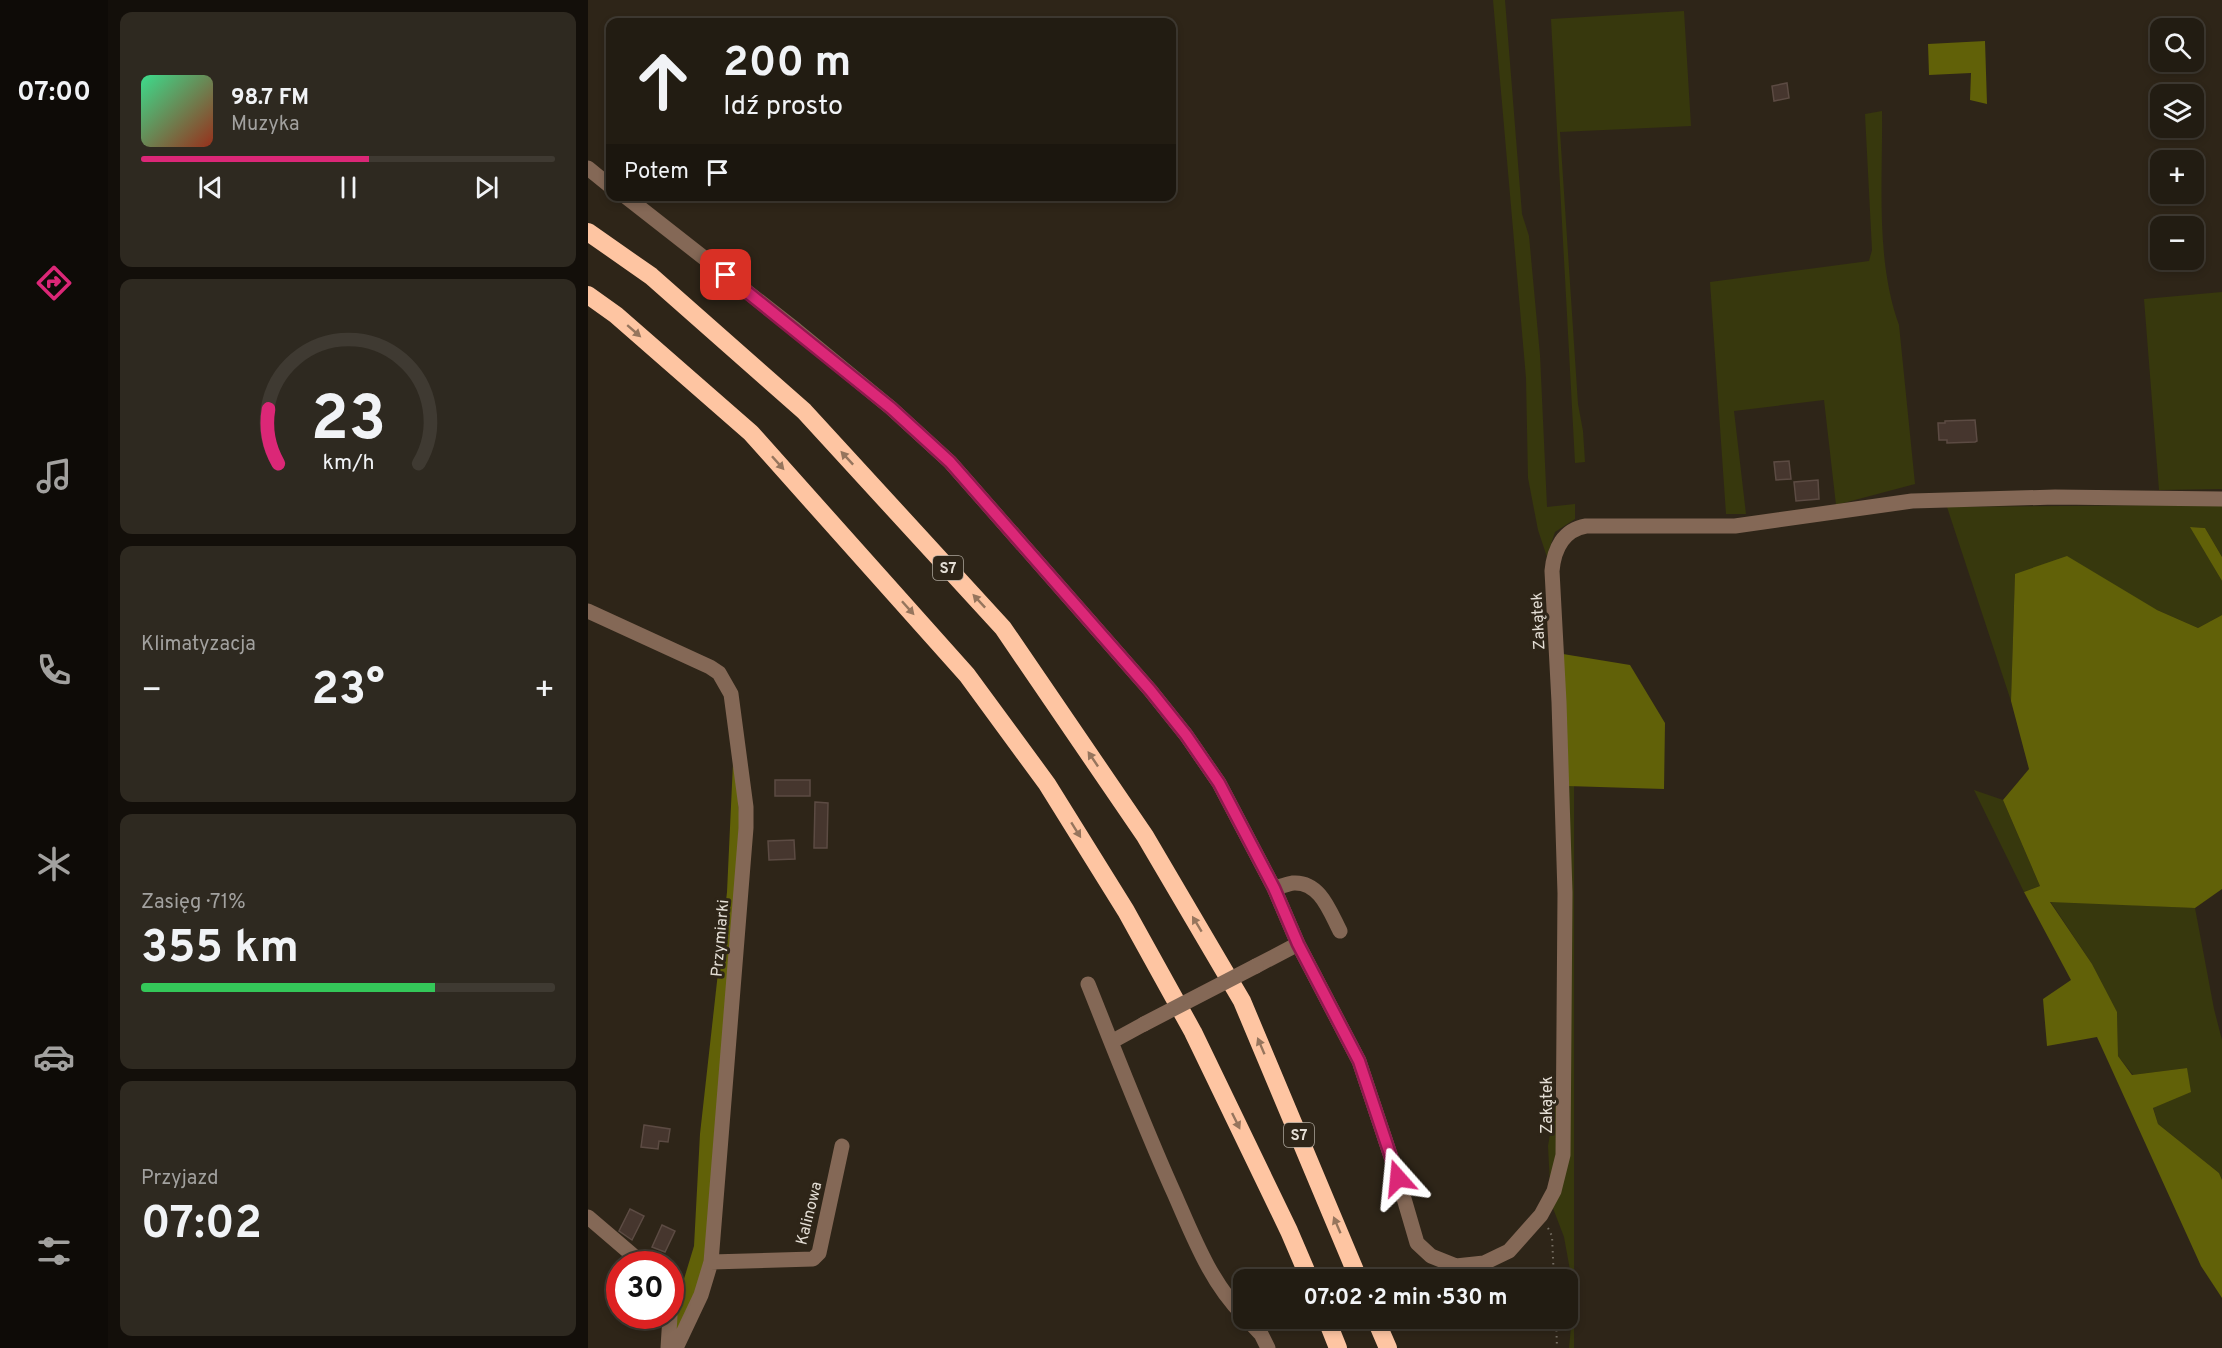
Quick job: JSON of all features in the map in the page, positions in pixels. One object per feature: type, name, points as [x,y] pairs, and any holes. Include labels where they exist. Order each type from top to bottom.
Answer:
[{"type":"highway","name":"S7","points":[[588,232],[651,276],[804,411],[1003,628],[1145,836],[1242,1001],[1354,1269]]},
{"type":"highway","points":[[588,296],[616,315],[751,433],[967,675],[1047,784],[1126,911],[1193,1032],[1305,1269]]},
{"type":"highway","points":[[1330,1329],[1338,1348]]},
{"type":"highway","points":[[1380,1329],[1388,1348]]},
{"type":"street","points":[[588,168],[606,183]]},
{"type":"street","name":"Zakątek","points":[[631,201],[813,344],[891,408],[950,462],[1150,690],[1186,735],[1219,783],[1274,888],[1298,944],[1359,1061],[1417,1243],[1431,1256],[1456,1266],[1484,1263],[1509,1251],[1541,1215],[1554,1191],[1563,1155],[1565,893],[1560,702],[1552,571],[1553,557],[1562,538],[1575,528],[1586,526],[1735,526],[1912,501],[2055,497],[2222,499]]},
{"type":"street","name":"Przymiarki","points":[[588,611],[719,673],[731,694],[746,807],[711,1262],[700,1295],[676,1348]]},
{"type":"street","points":[[1274,888],[1293,883],[1309,886],[1327,905],[1340,931]]},
{"type":"street","points":[[1111,1042],[1298,944]]},
{"type":"street","points":[[1088,984],[1145,1128],[1215,1282],[1233,1303]]},
{"type":"street","name":"Kalinowa","points":[[711,1262],[813,1258],[819,1253],[842,1146]]},
{"type":"street","points":[[588,1217],[628,1251]]},
{"type":"street","points":[[668,1348],[669,1329]]},
{"type":"street","points":[[1256,1329],[1268,1348]]},
{"type":"path","points":[[1541,1215],[1552,1236],[1554,1269]]},
{"type":"path","points":[[1556,1329],[1557,1348]]},
{"type":"shaded area","points":[[1493,0],[1505,0],[1522,214],[1529,236],[1540,355],[1547,507],[1575,504],[1575,519],[1555,532],[1547,556],[1567,786],[1574,786],[1574,1269],[1570,1269],[1564,1237],[1551,1203],[1548,1146],[1560,1076],[1557,788],[1547,557],[1538,530],[1528,478],[1526,378]]},
{"type":"shaded area","points":[[1684,11],[1691,126],[1560,132],[1578,404],[1585,462],[1575,463],[1551,19]]},
{"type":"shaded area","points":[[1985,41],[1987,104],[1970,100],[1971,73],[1929,75],[1928,44]]},
{"type":"shaded area","points":[[1882,111],[1883,246],[1891,300],[1899,325],[1915,484],[1836,505],[1824,400],[1734,411],[1746,514],[1726,514],[1710,282],[1869,261],[1872,250],[1865,114]]},
{"type":"shaded area","points":[[2222,292],[2222,489],[2159,490],[2144,299]]},
{"type":"shaded area","points":[[2222,505],[2222,557],[2205,528],[2191,527],[2222,581],[2222,615],[2198,628],[2157,610],[2015,574],[2011,701],[1947,507]]},
{"type":"shaded area","points":[[2190,527],[2205,528],[2222,557],[2222,581]]},
{"type":"shaded area","points":[[2067,556],[2157,610],[2198,628],[2222,615],[2222,889],[2195,908],[2050,902],[2092,964],[2117,1012],[2118,1056],[2132,1075],[2187,1068],[2191,1092],[2153,1108],[2158,1124],[2219,1173],[2222,1180],[2222,1298],[2201,1266],[2097,1037],[2047,1046],[2043,999],[2071,980],[2024,892],[2040,886],[2003,800],[2029,769],[2011,701],[2015,574]]},
{"type":"shaded area","points":[[1563,654],[1630,665],[1665,723],[1664,789],[1567,786]]},
{"type":"shaded area","points":[[733,763],[738,789],[740,837],[705,1261],[695,1298],[684,1322],[684,1279],[694,1246],[700,1134],[727,892]]},
{"type":"shaded area","points":[[1974,790],[2003,800],[2040,886],[2024,892]]},
{"type":"shaded area","points":[[2050,901],[2195,908],[2222,1040],[2222,1180],[2219,1173],[2158,1124],[2153,1107],[2187,1068],[2133,1075],[2118,1056],[2117,1013],[2092,964]]},
{"type":"shaded area","points":[[674,1329],[681,1329],[672,1348]]},
{"type":"shaded area","points":[[1571,1329],[1574,1329],[1574,1348],[1569,1348]]},
{"type":"building","points":[[1787,83],[1789,98],[1774,101],[1772,86]]},
{"type":"building","points":[[1975,420],[1977,441],[1947,443],[1947,440],[1939,440],[1938,423]]},
{"type":"building","points":[[1789,461],[1791,479],[1776,480],[1774,462]]},
{"type":"building","points":[[1818,480],[1819,499],[1796,501],[1794,482]]},
{"type":"building","points":[[775,780],[810,780],[810,796],[775,796]]},
{"type":"building","points":[[815,802],[828,803],[827,848],[814,848]]},
{"type":"building","points":[[794,840],[795,859],[769,860],[768,841]]},
{"type":"building","points":[[644,1125],[670,1129],[668,1142],[659,1141],[658,1149],[641,1147]]},
{"type":"building","points":[[630,1209],[644,1216],[632,1240],[619,1231]]},
{"type":"building","points":[[662,1225],[675,1231],[665,1251],[652,1247]]},
{"type":"route","points":[[726,275],[891,408],[950,462],[1150,690],[1186,735],[1219,783],[1274,888],[1298,944],[1359,1061],[1398,1178]]}]
